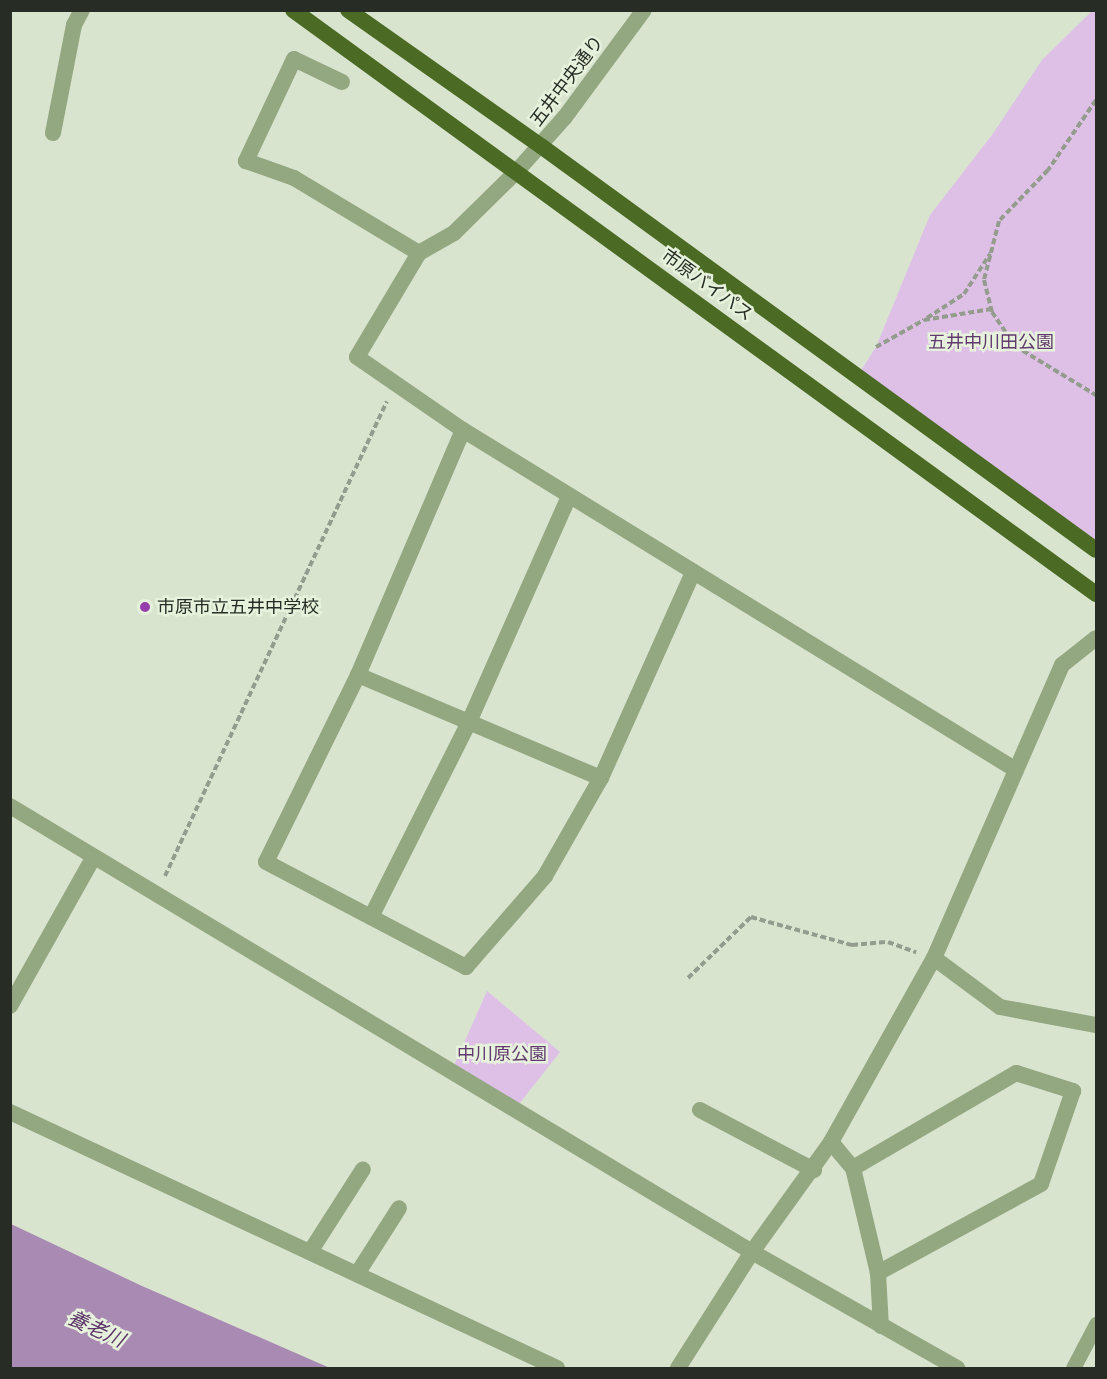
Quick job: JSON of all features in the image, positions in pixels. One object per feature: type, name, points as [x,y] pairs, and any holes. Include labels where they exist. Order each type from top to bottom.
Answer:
[{"type":"highway","name":"市原バイパス","points":[[293,10],[1096,594]]},
{"type":"highway","name":"市原バイパス","points":[[348,10],[541,146],[1096,550]]},
{"type":"street","points":[[53,133],[74,25],[81,10]]},
{"type":"street","name":"五井中央通り","points":[[419,254],[454,233],[541,146],[644,10]]},
{"type":"street","points":[[342,82],[294,59],[246,161],[294,178],[419,254],[357,357],[463,430],[1016,770]]},
{"type":"street","points":[[463,430],[358,675],[266,862],[466,967],[544,876],[601,778],[693,572]]},
{"type":"street","points":[[371,917],[469,722],[569,496]]},
{"type":"street","points":[[678,1368],[752,1252],[814,1170],[831,1142],[934,958],[1062,665],[1096,638]]},
{"type":"street","points":[[358,675],[601,778]]},
{"type":"street","points":[[10,806],[93,858],[752,1252],[957,1368]]},
{"type":"street","points":[[10,1006],[93,858]]},
{"type":"street","points":[[934,958],[1000,1007],[1096,1025]]},
{"type":"street","points":[[853,1168],[1016,1073],[1073,1092],[1041,1184],[878,1273]]},
{"type":"street","points":[[700,1110],[814,1170]]},
{"type":"street","points":[[10,1112],[557,1368]]},
{"type":"street","points":[[831,1142],[853,1168],[878,1273],[881,1326]]},
{"type":"street","points":[[310,1252],[363,1169]]},
{"type":"street","points":[[357,1275],[399,1208]]},
{"type":"lane","points":[[1073,1368],[1096,1324]]},
{"type":"path","points":[[1096,100],[1048,170],[999,221],[984,280],[991,309],[1015,346],[1096,395]]},
{"type":"path","points":[[876,347],[964,294],[992,251]]},
{"type":"path","points":[[924,320],[991,309]]},
{"type":"path","points":[[156,895],[395,383]]},
{"type":"path","points":[[688,978],[751,917],[852,945],[888,942],[934,958]]},
{"type":"green space","name":"五井中川田公園","points":[[1092,11],[1096,11],[1096,550],[858,375],[876,347],[930,215],[992,135],[1042,60]]},
{"type":"green space","name":"中川原公園","points":[[487,991],[560,1052],[516,1108],[452,1070]]},
{"type":"water","name":"養老川","points":[[11,1224],[142,1286],[330,1368],[11,1368]]},
{"type":"place","name":"市原市立五井中学校","points":[[145,607]]}]
